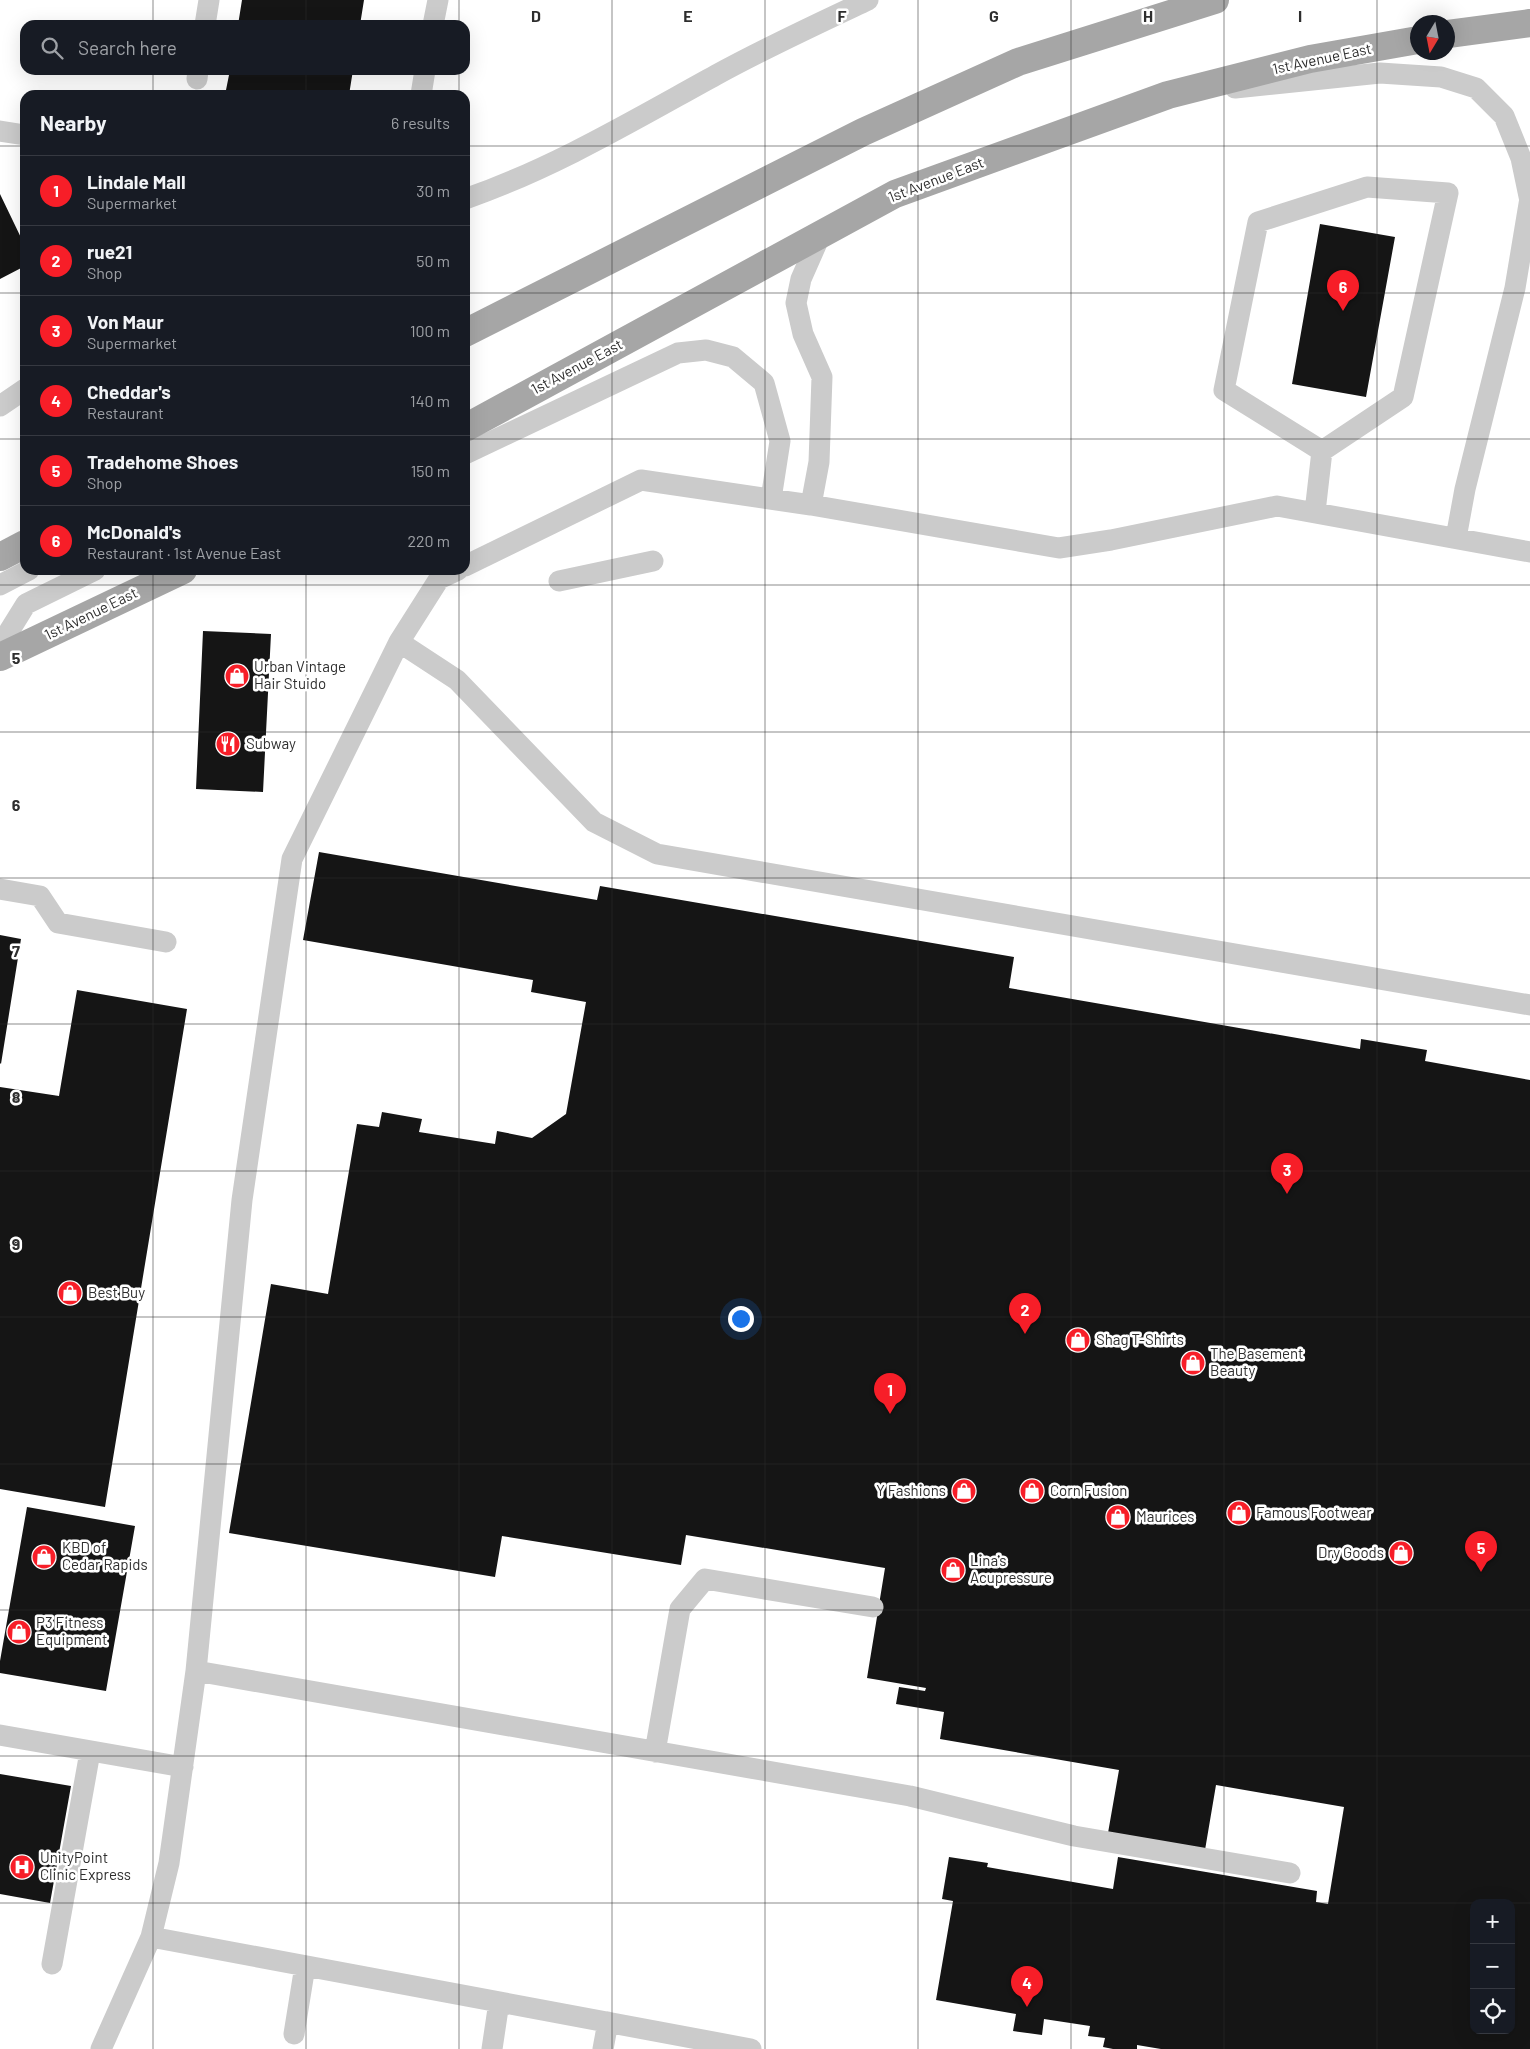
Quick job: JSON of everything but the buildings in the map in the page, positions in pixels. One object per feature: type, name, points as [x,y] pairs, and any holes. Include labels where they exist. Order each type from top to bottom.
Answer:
[{"type":"main road","points":[[470,331],[863,132],[1018,62],[1215,0]]},
{"type":"main road","points":[[1455,33],[1530,23]]},
{"type":"main road","name":"1st Avenue East","points":[[470,425],[896,194],[1168,95],[1310,59],[1410,41]]},
{"type":"main road","points":[[0,557],[20,547]]},
{"type":"main road","name":"1st Avenue East","points":[[0,657],[172,575]]},
{"type":"lane","points":[[206,20],[209,0]]},
{"type":"lane","points":[[434,20],[438,0]]},
{"type":"lane","points":[[470,197],[584,149],[725,70],[868,0]]},
{"type":"lane","points":[[1168,95],[1380,73],[1440,77],[1476,88],[1504,116],[1521,158],[1530,200],[1515,288],[1465,489],[1456,538]]},
{"type":"lane","points":[[422,90],[424,75]]},
{"type":"lane","points":[[0,131],[20,134]]},
{"type":"lane","points":[[1314,512],[1322,451],[1403,397],[1448,193],[1367,188],[1258,222],[1224,390],[1322,451]]},
{"type":"lane","points":[[811,506],[819,462],[822,377],[803,334],[796,304],[801,279],[820,236]]},
{"type":"lane","points":[[470,452],[678,353],[706,350],[733,357],[764,383],[780,440],[771,499]]},
{"type":"lane","points":[[0,406],[20,392]]},
{"type":"lane","points":[[470,564],[642,480],[771,499],[1059,548],[1130,537],[1277,506],[1530,552]]},
{"type":"lane","points":[[559,580],[653,561]]},
{"type":"lane","points":[[0,585],[20,575]]},
{"type":"lane","points":[[0,646],[26,604],[84,575]]},
{"type":"lane","points":[[101,2049],[151,1937],[169,1863],[196,1671],[242,1200],[292,859],[399,642],[438,579],[447,575]]},
{"type":"lane","points":[[399,642],[457,680],[594,822],[657,854],[1530,1005]]},
{"type":"lane","points":[[0,889],[40,896],[58,923],[166,942]]},
{"type":"lane","points":[[655,1752],[680,1609],[705,1579],[873,1607]]},
{"type":"lane","points":[[196,1671],[910,1796],[1074,1836],[1290,1873]]},
{"type":"lane","points":[[0,1736],[183,1767]]},
{"type":"lane","points":[[52,1964],[90,1752]]},
{"type":"lane","points":[[151,1937],[608,2022],[715,2045],[751,2049]]},
{"type":"lane","points":[[294,2034],[305,1966]]},
{"type":"lane","points":[[492,2049],[499,2002]]},
{"type":"lane","points":[[603,2049],[608,2022]]},
{"type":"place","name":"McDonald's","points":[[1343,311]]},
{"type":"place","name":"Urban Vintage Hair Stuido","points":[[237,676]]},
{"type":"place","name":"Subway","points":[[228,744]]},
{"type":"place","name":"Von Maur","points":[[1287,1194]]},
{"type":"place","name":"Best Buy","points":[[70,1293]]},
{"type":"place","name":"rue21","points":[[1025,1334]]},
{"type":"place","name":"Shag T-Shirts","points":[[1078,1340]]},
{"type":"place","name":"The Basement Beauty","points":[[1193,1363]]},
{"type":"place","name":"Lindale Mall","points":[[890,1414]]},
{"type":"place","name":"Y Fashions","points":[[964,1491]]},
{"type":"place","name":"Corn Fusion","points":[[1032,1491]]},
{"type":"place","name":"Famous Footwear","points":[[1239,1513]]},
{"type":"place","name":"Maurices","points":[[1118,1517]]},
{"type":"place","name":"Dry Goods","points":[[1401,1553]]},
{"type":"place","name":"KBD of Cedar Rapids","points":[[44,1557]]},
{"type":"place","name":"Lina's Acupressure","points":[[953,1570]]},
{"type":"place","name":"Tradehome Shoes","points":[[1481,1572]]},
{"type":"place","name":"P3 Fitness Equipment","points":[[19,1632]]},
{"type":"place","name":"UnityPoint Clinic Express","points":[[22,1867]]},
{"type":"place","name":"Cheddar's","points":[[1027,2007]]}]
